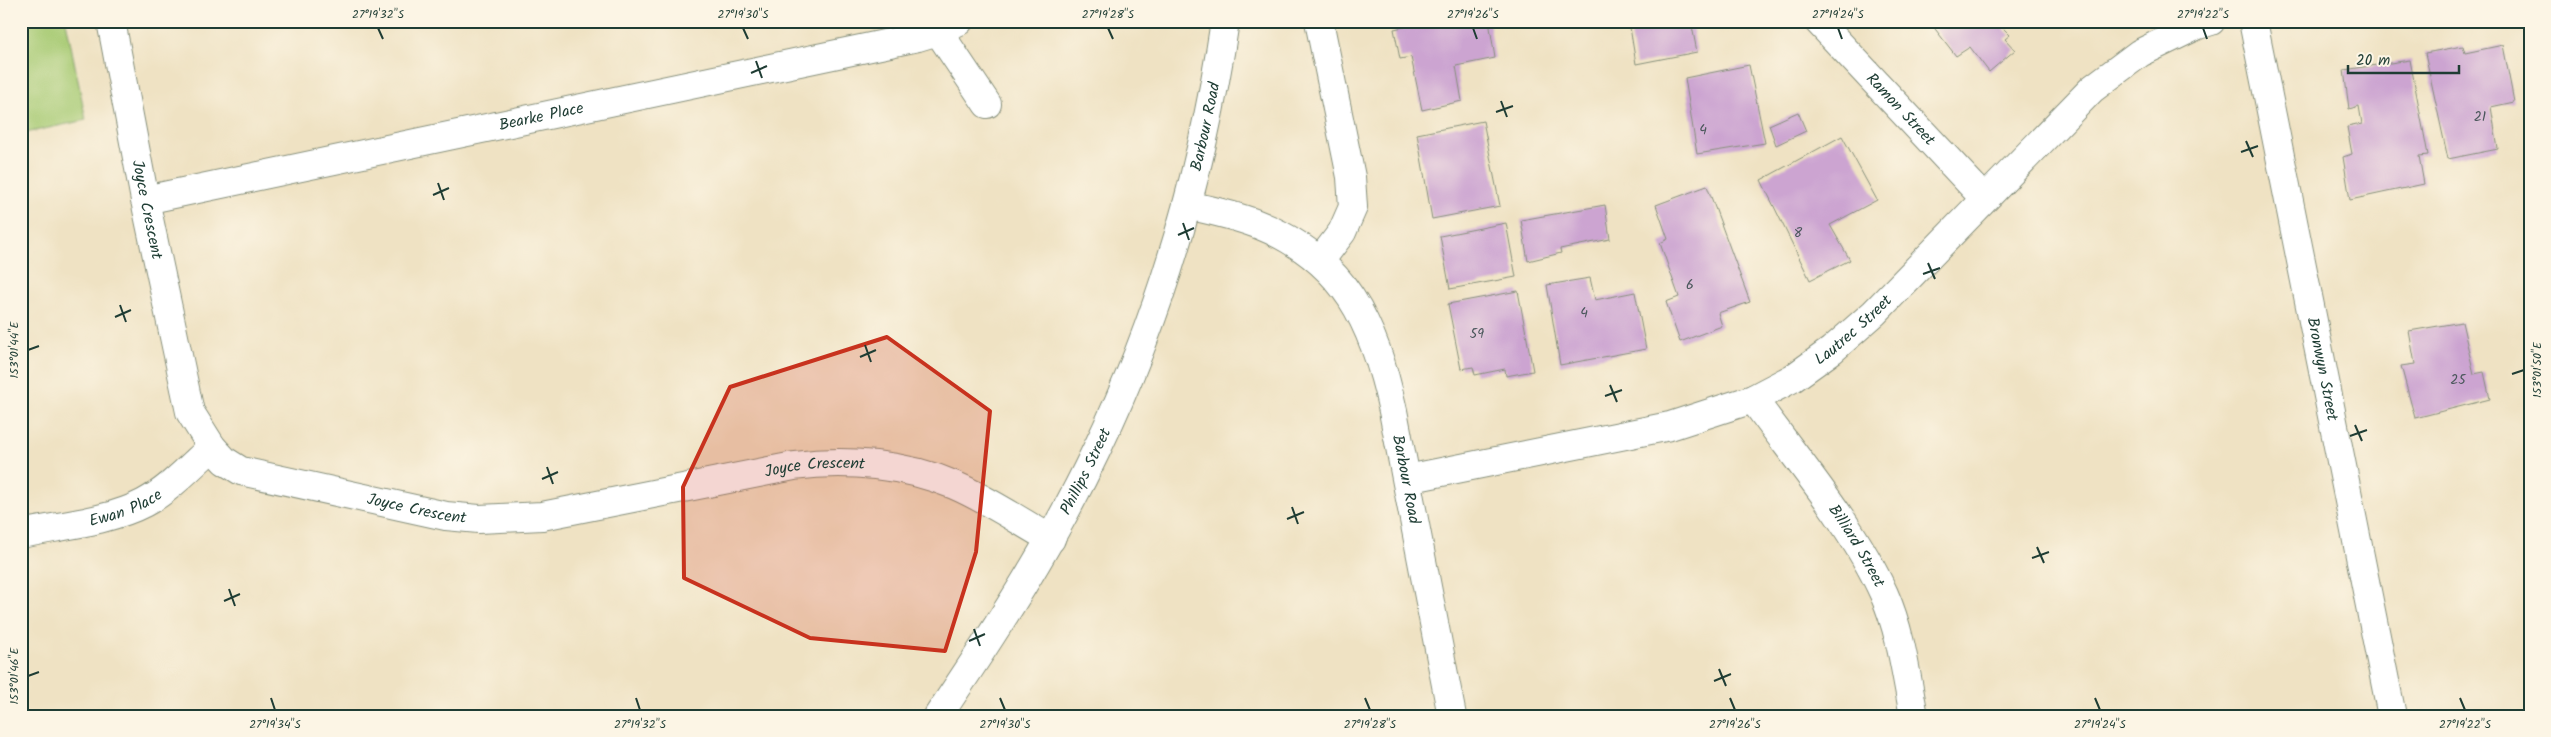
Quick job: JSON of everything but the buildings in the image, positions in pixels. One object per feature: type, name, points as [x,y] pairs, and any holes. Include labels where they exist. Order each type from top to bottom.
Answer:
[{"type":"street","name":"Joyce Crescent","points":[[111,21],[145,200],[190,412],[212,447],[225,461],[241,471],[446,516],[479,519],[542,516],[794,466],[824,462],[861,463],[911,472],[954,485],[1050,539]]},
{"type":"street","name":"Barbour Road","points":[[1225,21],[1209,116],[1187,204],[1256,223],[1299,244],[1320,261],[1346,291],[1370,328],[1384,372],[1407,480],[1452,716]]},
{"type":"street","points":[[1319,21],[1351,177],[1354,207],[1342,232],[1320,261]]},
{"type":"street","name":"Ramon Street","points":[[1818,21],[1984,198]]},
{"type":"street","name":"Lautrec Street","points":[[1407,480],[1670,426],[1753,399],[1793,378],[1832,350],[1874,313],[2092,89],[2140,53],[2198,24],[2211,21]]},
{"type":"street","name":"Bronwyn Street","points":[[2253,21],[2392,716]]},
{"type":"street","name":"Bearke Place","points":[[145,200],[948,26],[987,104]]},
{"type":"street","name":"Phillips Street","points":[[938,716],[1003,620],[1050,539],[1097,450],[1138,353],[1164,282],[1187,204]]},
{"type":"street","name":"Billiard Street","points":[[1753,399],[1847,530],[1884,595],[1900,645],[1914,716]]},
{"type":"street","name":"Ewan Place","points":[[21,534],[106,516],[144,503],[164,489],[212,447]]},
{"type":"highlighted area","points":[[887,337],[990,411],[976,552],[945,651],[810,638],[684,578],[683,487],[730,387]]},
{"type":"green space","points":[[21,21],[66,21],[86,120],[21,134]]}]
